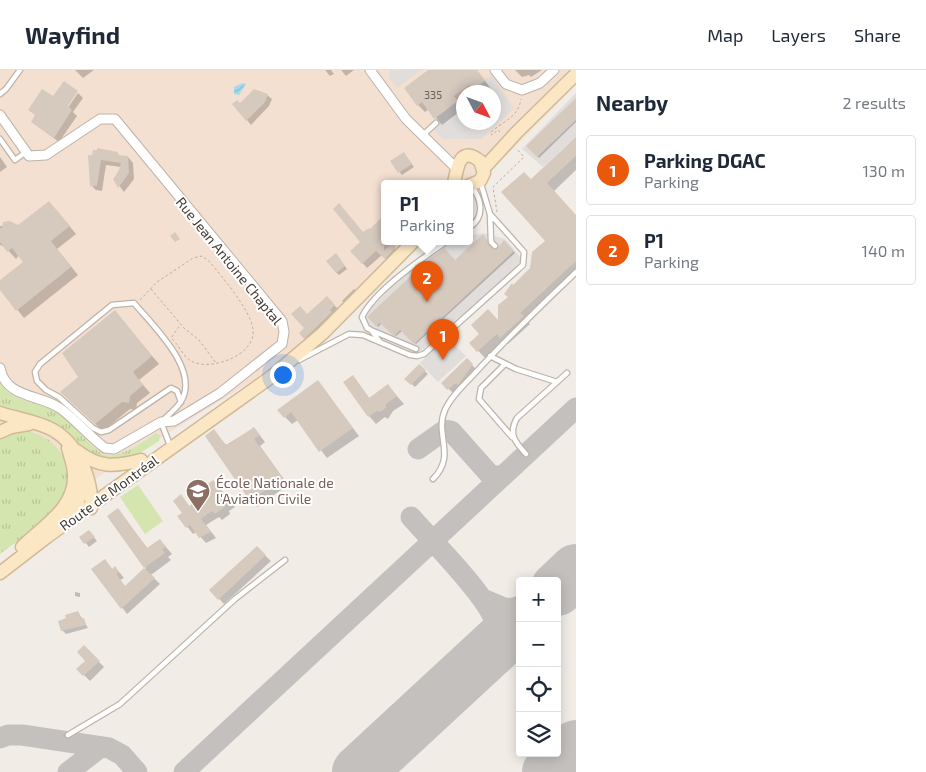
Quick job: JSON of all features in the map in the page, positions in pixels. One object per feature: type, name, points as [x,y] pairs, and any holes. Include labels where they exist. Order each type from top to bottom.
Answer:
[{"type":"main road","points":[[464,177],[484,168],[517,132],[576,74]]},
{"type":"main road","points":[[464,177],[477,158],[517,132]]},
{"type":"main road","points":[[477,158],[484,168]]},
{"type":"main road","name":"Route de Montréal","points":[[0,574],[91,503],[271,376],[323,333],[410,245]]},
{"type":"main road","points":[[0,413],[52,429],[89,460],[100,464],[120,465],[141,460]]},
{"type":"main road","name":"Route de Montréal","points":[[0,564],[75,511],[91,503],[141,460],[218,413]]},
{"type":"main road","points":[[0,432],[11,427],[37,424]]},
{"type":"main road","points":[[67,443],[78,457],[91,488],[91,503]]},
{"type":"main road","points":[[22,547],[56,518],[68,502],[74,487],[74,474],[67,443]]},
{"type":"main road","points":[[48,536],[75,511],[82,490],[83,471]]},
{"type":"street","points":[[370,70],[406,119],[464,177]]},
{"type":"street","points":[[495,70],[506,84],[522,90],[540,83],[554,70]]},
{"type":"street","points":[[0,115],[26,152]]},
{"type":"street","name":"Rue Jean Antoine Chaptal","points":[[0,368],[5,381],[14,390],[60,408],[104,448],[114,449],[160,422],[174,421],[220,393],[282,344],[284,332],[282,322],[115,119],[100,119],[46,155],[29,156],[26,152]]},
{"type":"lane","points":[[0,94],[20,70]]},
{"type":"lane","points":[[423,135],[436,123]]},
{"type":"lane","points":[[0,139],[15,160],[26,152]]},
{"type":"lane","points":[[271,376],[349,334],[369,337],[410,355],[425,356],[523,265],[524,252],[490,214],[473,190]]},
{"type":"lane","points":[[473,191],[481,203],[480,214],[473,225]]},
{"type":"lane","points":[[490,214],[491,242],[495,246]]},
{"type":"lane","points":[[416,349],[367,328],[362,317],[366,308],[410,268],[442,245]]},
{"type":"lane","points":[[433,479],[443,468],[446,458],[442,420],[445,410],[452,399],[490,356],[576,272]]},
{"type":"lane","points":[[169,443],[160,422],[181,402],[186,385],[184,369],[134,303],[112,305],[40,364],[34,372],[37,381],[46,390],[59,397],[93,428],[101,432],[109,430],[124,421],[171,388],[177,391],[181,402]]},
{"type":"lane","points":[[372,330],[380,342]]},
{"type":"lane","points":[[369,337],[382,335]]},
{"type":"lane","points":[[437,343],[444,346]]},
{"type":"lane","points":[[490,356],[505,364],[557,382]]},
{"type":"lane","points":[[505,364],[481,388],[479,399],[526,454]]},
{"type":"lane","points":[[512,437],[512,426],[517,418],[567,373]]},
{"type":"lane","points":[[68,735],[120,704],[235,598],[285,560]]},
{"type":"path","points":[[500,132],[498,130],[492,135],[490,133],[512,118],[518,110],[522,90]]},
{"type":"path","points":[[502,226],[502,218],[497,212],[493,187],[524,157],[515,148]]},
{"type":"path","points":[[134,303],[142,299],[157,282],[194,258],[202,256],[209,261],[242,303],[253,330],[250,344],[238,354],[216,364],[203,366],[188,360],[172,337]]},
{"type":"path","points":[[151,289],[181,324],[199,340],[216,364]]},
{"type":"path","points":[[163,340],[172,337],[175,330],[181,324]]},
{"type":"shaded area","points":[[0,70],[576,70],[576,85],[473,189],[473,180],[381,180],[381,245],[419,245],[337,328],[69,495],[0,554]]},
{"type":"shaded area","points":[[390,70],[421,70],[397,88],[389,78]]},
{"type":"shaded area","points":[[492,75],[498,85],[478,85]]},
{"type":"shaded area","points":[[501,89],[514,109],[501,121]]},
{"type":"shaded area","points":[[576,93],[576,137],[543,167],[522,149]]},
{"type":"shaded area","points":[[456,102],[456,130],[491,130],[481,139],[443,139],[429,126],[434,119]]},
{"type":"shaded area","points":[[483,233],[505,239],[521,258],[519,266],[421,351],[412,353],[402,343],[365,324],[364,316],[391,288],[429,255],[443,245],[473,245],[473,235]]},
{"type":"shaded area","points":[[441,342],[451,342],[466,356],[438,382],[420,363]]},
{"type":"green space","points":[[0,382],[13,395],[55,410],[63,415],[102,453],[108,455],[120,454],[156,433],[160,435],[159,441],[132,458],[103,462],[80,447],[57,425],[47,420],[0,408]]},
{"type":"green space","points":[[25,431],[46,438],[58,450],[69,470],[69,485],[63,499],[40,525],[0,554],[0,439],[11,433]]},
{"type":"green space","points":[[138,485],[163,521],[145,534],[120,497]]},
{"type":"water","points":[[243,83],[246,84],[239,95],[234,94],[234,87]]},
{"type":"building","points":[[428,70],[477,70],[485,81],[480,85],[456,85],[456,95],[454,96],[456,102],[434,119],[422,102],[417,106],[404,88]]},
{"type":"building","points":[[64,81],[78,91],[68,106],[72,110],[54,138],[31,122],[35,115],[28,110],[42,89],[53,96]]},
{"type":"building","points":[[254,89],[268,94],[265,102],[246,121],[232,104],[237,100],[240,103]]},
{"type":"building","points":[[576,98],[576,120],[537,157],[526,146]]},
{"type":"building","points":[[576,137],[576,156],[547,183],[576,215],[576,261],[520,313],[524,316],[500,338],[497,334],[477,352],[469,343],[479,334],[471,325],[488,309],[498,320],[498,305],[508,297],[504,294],[512,283],[513,285],[530,268],[532,252],[545,241],[501,192],[524,172],[531,179]]},
{"type":"building","points":[[97,148],[118,152],[118,155],[128,156],[129,173],[118,188],[113,179],[118,173],[121,163],[101,160],[97,186],[90,186],[88,155],[92,155],[93,150],[97,150]]},
{"type":"building","points":[[404,152],[412,164],[398,173],[390,161]]},
{"type":"building","points":[[49,201],[70,226],[51,241],[71,267],[16,311],[0,290],[0,280],[23,262],[12,248],[7,252],[0,242],[0,228],[2,228],[3,222],[10,221],[18,225]]},
{"type":"building","points":[[339,203],[363,232],[370,229],[381,218],[381,245],[384,245],[384,251],[390,245],[396,247],[385,259],[376,251],[362,264],[350,251],[360,242],[333,209]]},
{"type":"building","points":[[175,232],[180,239],[175,242],[170,236]]},
{"type":"building","points":[[483,234],[494,250],[504,240],[514,251],[414,344],[400,330],[394,336],[380,323],[376,326],[367,317],[428,260],[444,248],[455,260]]},
{"type":"building","points":[[336,253],[345,266],[336,273],[326,261]]},
{"type":"building","points":[[327,296],[335,305],[330,310],[332,312],[304,339],[299,333],[304,328],[291,314],[300,306],[307,314]]},
{"type":"building","points":[[115,310],[152,356],[133,372],[143,385],[130,396],[129,403],[122,402],[95,424],[60,392],[78,377],[62,353]]},
{"type":"building","points":[[467,358],[473,364],[458,385],[456,383],[447,390],[441,383]]},
{"type":"building","points":[[419,364],[426,370],[411,385],[404,379]]},
{"type":"building","points":[[353,375],[369,398],[388,384],[397,396],[386,404],[386,408],[368,417],[343,382]]},
{"type":"building","points":[[318,380],[353,428],[319,452],[291,412],[284,418],[277,410]]},
{"type":"building","points":[[254,427],[260,435],[254,439],[283,478],[250,501],[205,436],[214,429],[225,444],[229,444]]},
{"type":"building","points":[[213,480],[230,500],[224,505],[225,507],[215,514],[212,511],[201,519],[211,532],[199,538],[190,525],[186,528],[177,516],[182,513],[173,501],[181,494],[189,506],[203,496],[199,491]]},
{"type":"building","points":[[118,508],[147,548],[160,539],[166,547],[162,549],[165,553],[144,568],[107,516]]},
{"type":"building","points":[[89,530],[95,537],[84,544],[79,537]]},
{"type":"building","points":[[257,546],[266,555],[218,600],[209,590]]},
{"type":"building","points":[[105,559],[112,569],[115,566],[119,572],[116,574],[125,586],[144,568],[155,578],[121,609],[91,569]]},
{"type":"building","points":[[78,611],[81,619],[84,618],[86,625],[61,631],[58,621],[66,618],[65,615]]},
{"type":"building","points":[[84,645],[100,661],[83,676],[76,669],[85,661],[77,652]]},
{"type":"taxiway","points":[[184,772],[576,408]]},
{"type":"taxiway","points":[[418,449],[445,430],[451,431],[491,476],[502,476]]},
{"type":"taxiway","points":[[411,517],[473,586],[492,615],[495,625],[494,634],[483,657]]},
{"type":"taxiway","points":[[485,600],[504,608],[516,609]]},
{"type":"taxiway","points":[[0,738],[8,735],[22,735],[109,748],[122,755],[137,772]]},
{"type":"taxiway","points":[[68,772],[101,747]]},
{"type":"runway","points":[[561,585],[576,571]]},
{"type":"runway","points":[[359,772],[516,627]]},
{"type":"runway","points":[[549,772],[576,747]]},
{"type":"place","name":"P1","points":[[427,302]]},
{"type":"place","name":"Parking DGAC","points":[[443,360]]},
{"type":"place","name":"École Nationale de l'Aviation Civile","points":[[198,512]]}]
